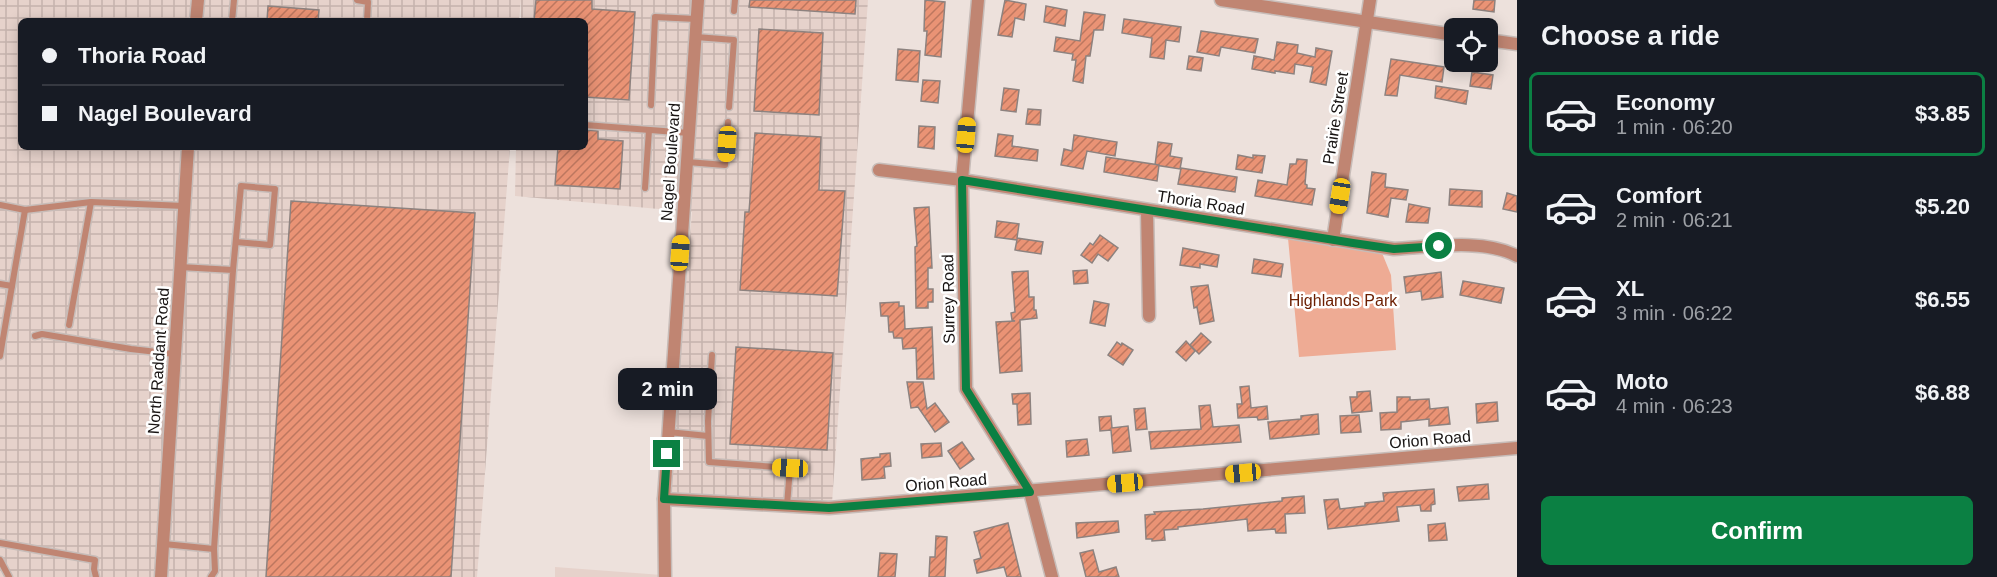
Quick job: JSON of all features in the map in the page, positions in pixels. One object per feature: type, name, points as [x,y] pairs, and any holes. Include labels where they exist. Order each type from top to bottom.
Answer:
[{"type":"street","points":[[196,18],[198,0]]},
{"type":"street","name":"Nagel Boulevard","points":[[665,577],[664,499],[698,0]]},
{"type":"street","name":"Surrey Road","points":[[978,0],[962,180],[966,389],[1030,492],[1052,577]]},
{"type":"street","points":[[1221,0],[1444,33]]},
{"type":"street","name":"Prairie Street","points":[[1333,240],[1370,0]]},
{"type":"street","points":[[1498,41],[1517,44]]},
{"type":"street","name":"North Raddant Road","points":[[161,577],[188,150]]},
{"type":"street","name":"Thoria Road","points":[[879,170],[962,180],[1394,249],[1461,245],[1490,247],[1517,256]]},
{"type":"street","points":[[1147,211],[1149,316]]},
{"type":"street","name":"Orion Road","points":[[664,499],[829,508],[1517,448]]},
{"type":"lane","points":[[232,18],[234,0]]},
{"type":"lane","points":[[357,0],[368,2],[367,18]]},
{"type":"lane","points":[[734,11],[735,0]]},
{"type":"lane","points":[[651,105],[655,17],[696,19]]},
{"type":"lane","points":[[695,37],[734,40],[729,107]]},
{"type":"lane","points":[[687,162],[725,165],[728,122]]},
{"type":"lane","points":[[588,125],[689,133]]},
{"type":"lane","points":[[645,188],[649,130]]},
{"type":"lane","points":[[220,577],[213,574],[214,549],[233,270],[241,186],[275,189],[270,245],[236,242]]},
{"type":"lane","points":[[0,205],[25,210],[92,202],[184,206]]},
{"type":"lane","points":[[69,325],[92,202]]},
{"type":"lane","points":[[0,356],[25,210]]},
{"type":"lane","points":[[180,267],[233,270]]},
{"type":"lane","points":[[0,284],[12,286]]},
{"type":"lane","points":[[35,336],[42,334],[174,354]]},
{"type":"lane","points":[[712,355],[709,462],[790,468],[788,506]]},
{"type":"lane","points":[[668,432],[708,435]]},
{"type":"lane","points":[[0,543],[95,560],[96,577]]},
{"type":"lane","points":[[164,544],[214,549]]},
{"type":"lane","points":[[0,560],[10,576]]},
{"type":"shaded area","points":[[0,0],[521,0],[519,18],[18,18],[18,150],[510,150],[477,577],[0,577]]},
{"type":"shaded area","points":[[521,0],[868,0],[832,503],[669,493],[692,212],[515,196],[516,150],[588,150],[588,18],[521,18]]},
{"type":"shaded area","points":[[555,567],[662,575],[662,577],[555,577]]},
{"type":"green space","name":"Highlands Park","points":[[1288,238],[1382,253],[1391,275],[1396,350],[1299,357]]},
{"type":"building","points":[[536,0],[592,0],[592,9],[635,12],[629,100],[588,97],[588,18],[534,18]]},
{"type":"building","points":[[750,0],[856,0],[855,14],[749,7]]},
{"type":"building","points":[[925,0],[945,2],[941,57],[925,55],[927,31],[924,31]]},
{"type":"building","points":[[1005,0],[1026,4],[1024,20],[1015,18],[1012,37],[998,35]]},
{"type":"building","points":[[1474,0],[1495,0],[1494,12],[1473,9]]},
{"type":"building","points":[[268,6],[319,10],[318,18],[267,18]]},
{"type":"building","points":[[1046,6],[1067,10],[1065,26],[1044,22]]},
{"type":"building","points":[[1084,12],[1105,15],[1103,30],[1094,30],[1090,56],[1086,56],[1083,83],[1073,81],[1076,60],[1072,60],[1073,54],[1054,51],[1056,37],[1080,41]]},
{"type":"building","points":[[1124,19],[1181,27],[1179,42],[1166,40],[1164,59],[1150,57],[1152,38],[1122,33]]},
{"type":"building","points":[[759,29],[823,33],[819,115],[754,111]]},
{"type":"building","points":[[1201,31],[1258,39],[1255,53],[1221,47],[1219,56],[1197,52]]},
{"type":"building","points":[[1277,42],[1298,45],[1297,53],[1315,57],[1316,48],[1332,51],[1326,85],[1310,82],[1313,67],[1295,64],[1294,74],[1252,69],[1254,56],[1274,60]]},
{"type":"building","points":[[898,49],[920,51],[918,82],[896,80]]},
{"type":"building","points":[[1189,56],[1203,58],[1201,71],[1187,69]]},
{"type":"building","points":[[1391,59],[1444,67],[1442,82],[1400,75],[1397,96],[1385,95]]},
{"type":"building","points":[[1472,72],[1493,75],[1491,89],[1470,86]]},
{"type":"building","points":[[923,80],[940,81],[938,103],[921,101]]},
{"type":"building","points":[[1436,86],[1468,91],[1466,104],[1435,98]]},
{"type":"building","points":[[1004,88],[1019,90],[1016,112],[1001,110]]},
{"type":"building","points":[[1028,109],[1041,110],[1040,125],[1026,124]]},
{"type":"building","points":[[919,126],[935,127],[934,149],[918,147]]},
{"type":"building","points":[[588,130],[598,131],[598,139],[623,141],[620,189],[555,185],[558,150],[588,150]]},
{"type":"building","points":[[755,133],[821,137],[819,190],[845,191],[837,296],[740,290],[745,212],[749,212]]},
{"type":"building","points":[[998,134],[1013,136],[1012,146],[1038,150],[1037,161],[995,156]]},
{"type":"building","points":[[1074,135],[1117,142],[1115,156],[1087,151],[1083,169],[1061,165],[1064,149],[1072,151]]},
{"type":"building","points":[[1158,142],[1172,144],[1170,156],[1182,158],[1180,169],[1155,165]]},
{"type":"building","points":[[1238,155],[1253,158],[1253,155],[1265,156],[1262,173],[1236,169]]},
{"type":"building","points":[[1106,157],[1159,165],[1157,181],[1104,172]]},
{"type":"building","points":[[1297,159],[1307,160],[1305,184],[1307,188],[1315,189],[1312,205],[1255,196],[1258,180],[1287,185],[1290,164],[1296,164]]},
{"type":"building","points":[[1181,168],[1237,177],[1235,192],[1178,184]]},
{"type":"building","points":[[1372,172],[1386,174],[1385,187],[1408,190],[1406,200],[1391,198],[1388,217],[1367,213]]},
{"type":"building","points":[[1450,189],[1482,191],[1482,207],[1449,205]]},
{"type":"building","points":[[1507,193],[1517,196],[1517,212],[1503,209]]},
{"type":"building","points":[[291,201],[475,213],[451,577],[266,577]]},
{"type":"building","points":[[1409,204],[1430,208],[1428,223],[1406,222]]},
{"type":"building","points":[[929,207],[932,268],[928,268],[928,289],[933,289],[933,302],[928,302],[928,308],[916,308],[915,247],[917,246],[914,208]]},
{"type":"building","points":[[997,221],[1019,224],[1017,238],[1043,242],[1041,254],[1015,250],[1017,240],[995,237]]},
{"type":"building","points":[[1100,235],[1118,248],[1108,261],[1098,254],[1092,263],[1081,255],[1090,243],[1093,245]]},
{"type":"building","points":[[1183,248],[1219,255],[1217,267],[1200,264],[1200,268],[1180,265]]},
{"type":"building","points":[[1254,259],[1283,264],[1281,277],[1252,273]]},
{"type":"building","points":[[1087,270],[1088,283],[1074,284],[1073,271]]},
{"type":"building","points":[[1028,271],[1029,297],[1034,297],[1034,310],[1036,310],[1037,318],[1020,320],[1022,371],[1000,373],[996,322],[1015,321],[1012,320],[1011,313],[1015,312],[1012,272]]},
{"type":"building","points":[[1441,272],[1443,297],[1422,300],[1421,291],[1406,293],[1404,277]]},
{"type":"building","points":[[1463,281],[1504,288],[1501,303],[1460,295]]},
{"type":"building","points":[[1208,285],[1214,321],[1200,324],[1197,307],[1194,308],[1191,287]]},
{"type":"building","points":[[1094,301],[1109,304],[1105,326],[1090,323]]},
{"type":"building","points":[[899,302],[899,306],[904,306],[905,329],[932,327],[934,379],[917,379],[916,348],[903,349],[902,338],[894,338],[893,332],[889,332],[888,316],[881,316],[880,303]]},
{"type":"building","points":[[1201,333],[1211,342],[1199,354],[1190,345]]},
{"type":"building","points":[[1186,341],[1195,351],[1186,361],[1176,352]]},
{"type":"building","points":[[1117,342],[1133,350],[1123,365],[1108,355]]},
{"type":"building","points":[[736,347],[833,353],[827,450],[730,444]]},
{"type":"building","points":[[907,382],[923,382],[927,409],[935,403],[949,422],[935,432],[918,407],[911,408]]},
{"type":"building","points":[[1249,386],[1251,408],[1267,406],[1268,419],[1238,418],[1237,404],[1242,404],[1240,387]]},
{"type":"building","points":[[1370,391],[1372,411],[1352,413],[1350,397],[1357,397],[1357,392]]},
{"type":"building","points":[[1030,393],[1031,424],[1018,425],[1017,404],[1013,404],[1012,394]]},
{"type":"building","points":[[1397,397],[1410,397],[1410,400],[1429,399],[1430,409],[1448,407],[1450,424],[1429,426],[1429,419],[1401,422],[1401,429],[1381,430],[1380,413],[1397,412]]},
{"type":"building","points":[[1497,402],[1498,421],[1477,423],[1476,404]]},
{"type":"building","points":[[1210,405],[1213,427],[1239,425],[1241,442],[1151,449],[1149,432],[1201,429],[1199,406]]},
{"type":"building","points":[[1145,408],[1147,429],[1136,430],[1134,409]]},
{"type":"building","points":[[1318,414],[1319,434],[1270,439],[1268,422],[1301,419],[1301,416]]},
{"type":"building","points":[[1359,415],[1361,432],[1341,433],[1340,416]]},
{"type":"building","points":[[1111,416],[1112,428],[1128,426],[1131,451],[1113,453],[1111,430],[1100,431],[1099,417]]},
{"type":"building","points":[[1087,439],[1089,455],[1067,457],[1066,441]]},
{"type":"building","points":[[962,442],[974,459],[960,469],[948,451]]},
{"type":"building","points":[[941,443],[942,456],[922,458],[921,444]]},
{"type":"building","points":[[890,453],[891,466],[884,467],[885,478],[862,480],[861,459],[880,457],[880,454]]},
{"type":"building","points":[[1488,484],[1489,499],[1459,501],[1457,487]]},
{"type":"building","points":[[1434,489],[1435,504],[1431,505],[1431,511],[1421,511],[1420,505],[1397,507],[1399,521],[1328,529],[1324,500],[1338,499],[1340,509],[1384,501],[1383,493]]},
{"type":"building","points":[[1304,496],[1305,513],[1285,514],[1286,533],[1276,533],[1275,529],[1248,531],[1247,519],[1178,527],[1178,529],[1164,530],[1165,540],[1146,539],[1145,515],[1155,514],[1154,512],[1282,501],[1282,498]]},
{"type":"building","points":[[1118,521],[1119,532],[1077,538],[1076,523]]},
{"type":"building","points":[[1008,523],[1021,577],[1007,577],[1004,567],[977,573],[974,560],[981,558],[974,532]]},
{"type":"building","points":[[1445,523],[1447,540],[1429,541],[1428,525]]},
{"type":"building","points":[[936,536],[947,537],[945,577],[929,577],[930,557],[935,557]]},
{"type":"building","points":[[1093,550],[1099,572],[1116,567],[1119,577],[1086,577],[1080,553]]},
{"type":"building","points":[[880,553],[897,554],[895,577],[878,577]]},
{"type":"route","points":[[667,454],[664,499],[829,508],[1030,492],[966,389],[962,180],[1394,249],[1439,246]]}]
